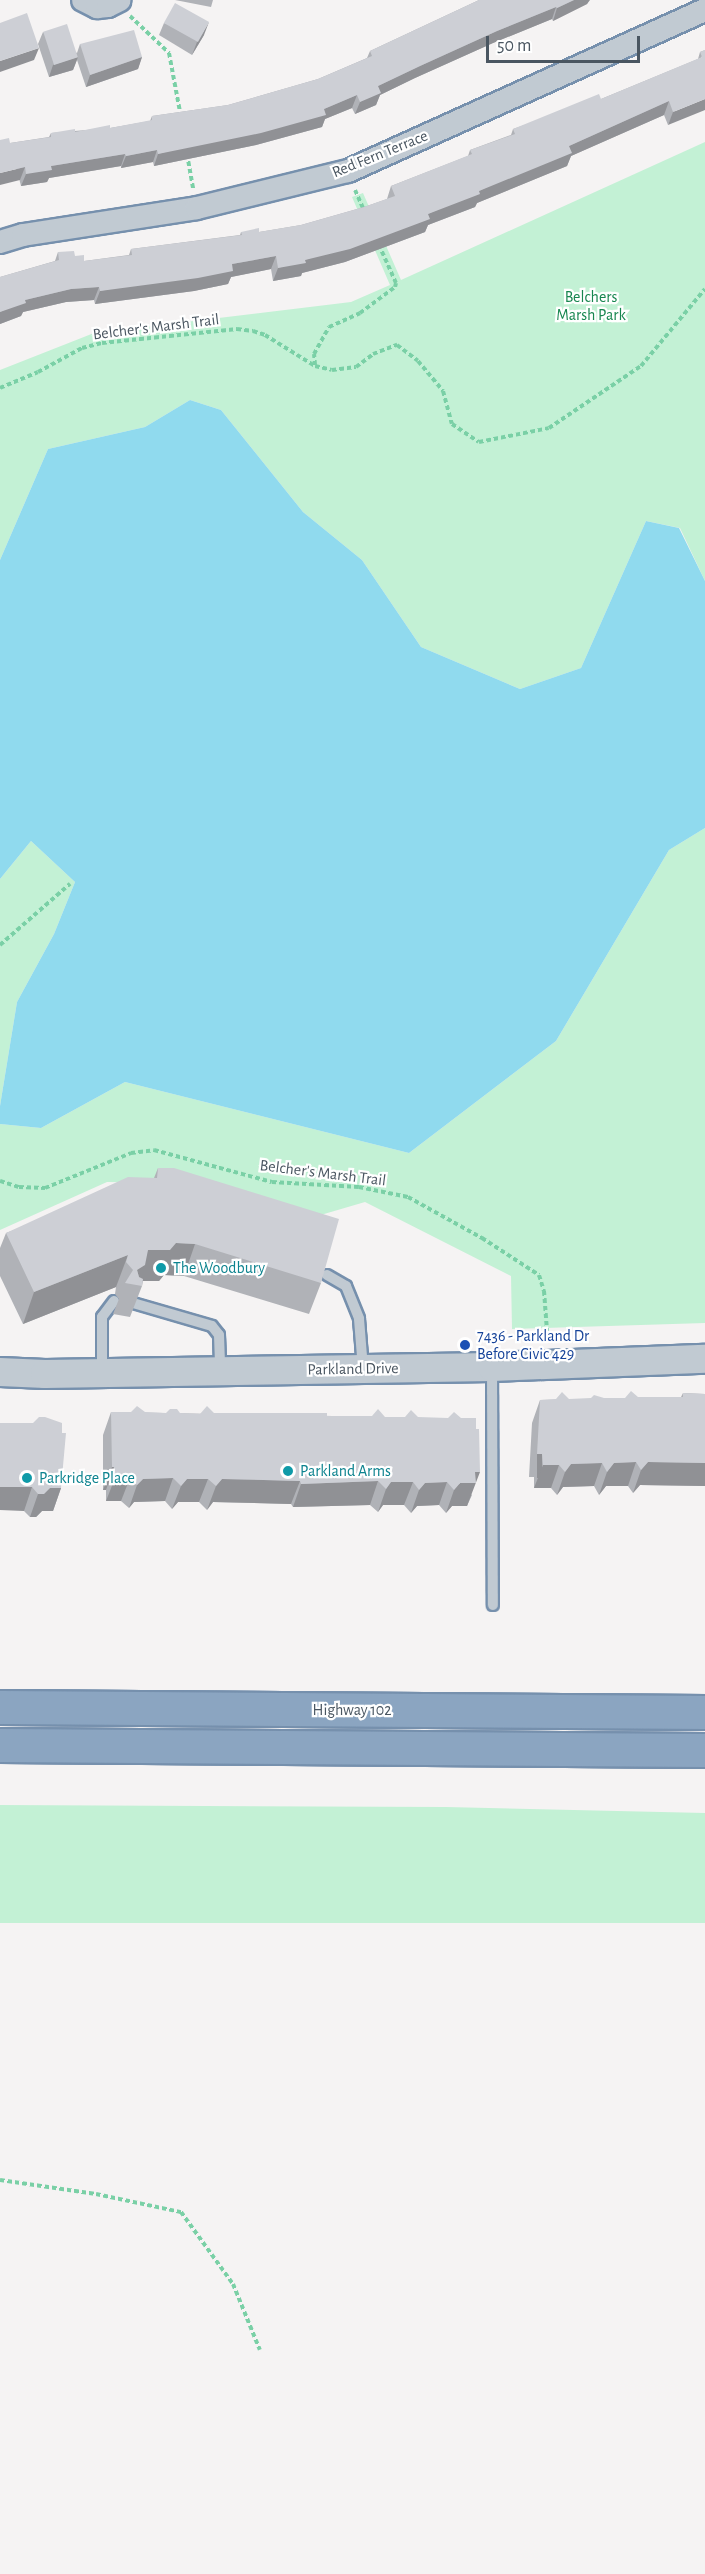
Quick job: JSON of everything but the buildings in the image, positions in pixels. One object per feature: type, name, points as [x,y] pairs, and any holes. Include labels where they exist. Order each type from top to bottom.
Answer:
[{"type":"highway","name":"Highway 102","points":[[0,1707],[705,1712]]},
{"type":"highway","points":[[0,1745],[705,1750]]},
{"type":"street","points":[[83,0],[98,7],[119,1]]},
{"type":"street","name":"Red Fern Terrace","points":[[0,242],[23,235],[197,208],[348,171],[705,10]]},
{"type":"street","name":"Parkland Drive","points":[[0,1372],[102,1373],[492,1367],[705,1359]]},
{"type":"lane","points":[[327,1275],[346,1286],[358,1319],[363,1369]]},
{"type":"lane","points":[[102,1373],[102,1317],[114,1301]]},
{"type":"lane","points":[[133,1303],[212,1326],[219,1335],[220,1371]]},
{"type":"lane","points":[[492,1367],[495,1542],[493,1605]]},
{"type":"path","points":[[119,1],[169,53],[183,129]]},
{"type":"path","points":[[186,150],[190,170]]},
{"type":"path","points":[[348,171],[368,220]]},
{"type":"path","points":[[315,366],[314,354],[329,327],[360,313],[395,287],[396,283],[378,241]]},
{"type":"path","name":"Belcher's Marsh Trail","points":[[0,388],[38,372],[82,348],[102,343],[237,329],[265,335],[315,366],[332,370],[356,367],[373,354],[397,345],[418,361],[443,391],[452,424],[479,442],[549,428],[614,385],[641,366],[705,288]]},
{"type":"path","points":[[0,945],[70,884]]},
{"type":"path","name":"Belcher's Marsh Trail","points":[[0,1181],[19,1187],[45,1188],[131,1154],[154,1150],[272,1182],[359,1187],[408,1197],[482,1238],[538,1275],[544,1290],[547,1331]]},
{"type":"path","points":[[0,2180],[96,2194],[182,2212],[233,2284],[260,2350]]},
{"type":"green space","name":"Belchers Marsh Park","points":[[705,142],[705,581],[680,528],[646,521],[581,668],[520,689],[421,647],[362,560],[303,512],[221,410],[190,400],[145,427],[48,449],[0,560],[0,370],[94,333],[351,302],[390,285],[352,197],[363,193],[401,280]]},
{"type":"green space","points":[[705,828],[705,1323],[512,1329],[511,1276],[365,1202],[307,1219],[188,1183],[107,1182],[0,1230],[0,1124],[41,1128],[125,1082],[409,1153],[556,1041],[669,850]]},
{"type":"green space","points":[[31,841],[75,882],[54,934],[17,1002],[0,1106],[0,879]]},
{"type":"green space","points":[[0,1805],[446,1807],[705,1813],[705,1923],[0,1923]]},
{"type":"water","points":[[190,400],[221,410],[303,512],[362,560],[421,647],[520,689],[581,668],[646,521],[679,528],[705,581],[705,828],[669,850],[556,1041],[409,1153],[125,1082],[41,1128],[0,1124],[0,1106],[17,1002],[54,934],[75,882],[31,841],[0,879],[0,560],[48,449],[145,427]]},
{"type":"place","name":"The Woodbury","points":[[161,1268]]},
{"type":"place","name":"7436 - Parkland Dr Before Civic 429","points":[[465,1345]]},
{"type":"place","name":"Parkland Arms","points":[[288,1471]]},
{"type":"place","name":"Parkridge Place","points":[[27,1478]]}]
